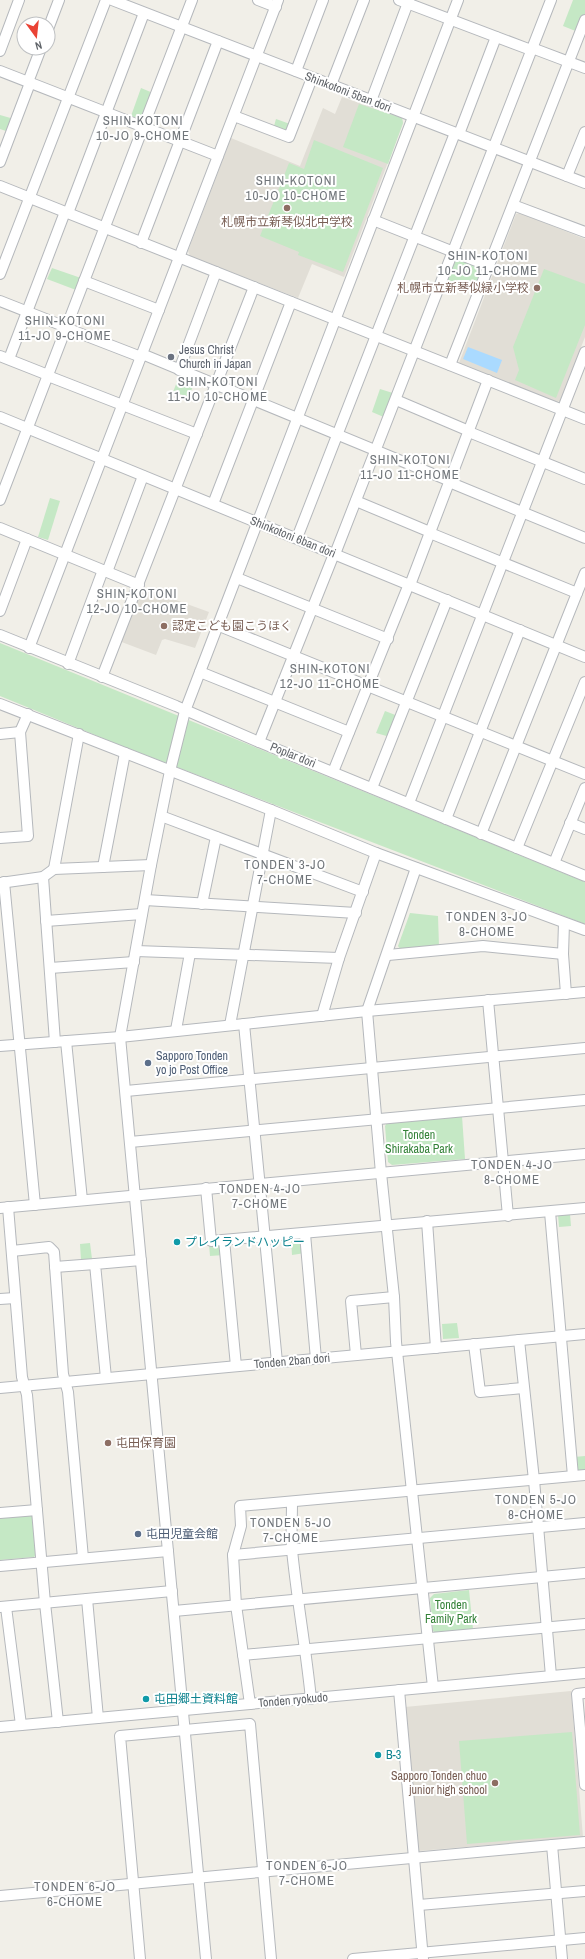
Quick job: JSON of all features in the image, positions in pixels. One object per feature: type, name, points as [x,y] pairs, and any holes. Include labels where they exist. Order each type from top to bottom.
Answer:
[{"type":"street","points":[[0,51],[19,0]]},
{"type":"street","points":[[53,16],[59,0]]},
{"type":"street","points":[[0,274],[5,248],[29,198],[106,0]]},
{"type":"street","name":"Shinkotoni 5ban dori","points":[[112,0],[585,183]]},
{"type":"street","points":[[0,500],[192,0]]},
{"type":"street","points":[[29,648],[277,4],[258,0]]},
{"type":"street","points":[[296,71],[323,0]]},
{"type":"street","points":[[331,85],[364,0]]},
{"type":"street","points":[[206,1959],[136,1195],[120,1037],[151,865],[170,771],[185,710],[458,0]]},
{"type":"street","points":[[371,101],[405,1],[450,20],[569,61],[585,68]]},
{"type":"street","points":[[259,742],[396,400],[532,49],[547,1]]},
{"type":"street","points":[[144,13],[27,312],[4,358],[197,434]]},
{"type":"street","points":[[450,365],[585,20]]},
{"type":"street","points":[[297,538],[375,335],[496,37]]},
{"type":"street","points":[[141,243],[218,41]]},
{"type":"street","points":[[0,162],[38,56]]},
{"type":"street","points":[[0,71],[218,156]]},
{"type":"street","points":[[234,116],[289,137],[312,78]]},
{"type":"street","points":[[567,176],[585,132]]},
{"type":"street","points":[[0,186],[585,419]]},
{"type":"street","points":[[513,205],[585,232]]},
{"type":"street","points":[[373,220],[489,266]]},
{"type":"street","points":[[179,370],[216,272]]},
{"type":"street","points":[[84,281],[159,310]]},
{"type":"street","points":[[102,677],[254,287]]},
{"type":"street","points":[[0,301],[66,328],[179,370],[585,538]]},
{"type":"street","points":[[213,504],[291,302]]},
{"type":"street","points":[[409,804],[585,352]]},
{"type":"street","points":[[333,772],[388,639],[488,380]]},
{"type":"street","points":[[396,400],[469,432],[585,479]]},
{"type":"street","name":"Shinkotoni 6ban dori","points":[[0,417],[585,657]]},
{"type":"street","points":[[68,664],[143,476]]},
{"type":"street","points":[[356,501],[577,593]]},
{"type":"street","points":[[0,528],[139,585]]},
{"type":"street","points":[[0,611],[27,539]]},
{"type":"street","points":[[481,834],[585,573]]},
{"type":"street","points":[[237,578],[388,639]]},
{"type":"street","points":[[372,788],[447,600]]},
{"type":"street","points":[[217,625],[585,774]]},
{"type":"street","points":[[446,819],[520,630]]},
{"type":"street","name":"Poplar dori","points":[[0,635],[68,664],[176,706],[259,742],[585,876]]},
{"type":"street","points":[[200,672],[350,732]]},
{"type":"street","points":[[517,848],[585,682]]},
{"type":"street","points":[[0,704],[125,752],[376,853],[585,930]]},
{"type":"street","points":[[0,838],[28,836],[20,732],[28,714]]},
{"type":"street","points":[[0,734],[20,732]]},
{"type":"street","points":[[54,870],[79,734]]},
{"type":"street","points":[[103,867],[125,752]]},
{"type":"street","points":[[554,863],[585,788]]},
{"type":"street","points":[[230,1025],[271,810]]},
{"type":"street","points":[[161,816],[363,892]]},
{"type":"street","points":[[570,823],[585,829]]},
{"type":"street","points":[[202,904],[216,837]]},
{"type":"street","points":[[322,1016],[339,958],[376,853]]},
{"type":"street","points":[[35,1205],[2,883],[43,877],[54,870],[151,865]]},
{"type":"street","points":[[416,868],[388,955],[367,1011],[398,1352],[433,1686]]},
{"type":"street","points":[[43,877],[55,1042]]},
{"type":"street","points":[[145,900],[356,913]]},
{"type":"street","points":[[46,921],[142,914]]},
{"type":"street","points":[[564,923],[562,954],[566,994]]},
{"type":"street","points":[[388,955],[483,946],[562,954]]},
{"type":"street","points":[[136,951],[339,958]]},
{"type":"street","points":[[176,1030],[190,953]]},
{"type":"street","points":[[50,968],[134,962]]},
{"type":"street","points":[[0,1046],[120,1037],[367,1011],[585,992]]},
{"type":"street","points":[[488,1000],[508,1216]]},
{"type":"street","points":[[244,1024],[278,1362]]},
{"type":"street","points":[[66,1041],[82,1200]]},
{"type":"street","points":[[126,1091],[585,1048]]},
{"type":"street","points":[[130,1142],[585,1100]]},
{"type":"street","points":[[58,1722],[36,1510],[27,1395],[24,1386],[15,1298],[12,1251],[4,1208],[259,1183],[585,1154]]},
{"type":"street","points":[[206,1188],[212,1241],[305,1234],[427,1221],[508,1216],[585,1208]]},
{"type":"street","points":[[550,1212],[573,1476]]},
{"type":"street","points":[[427,1221],[436,1348]]},
{"type":"street","points":[[305,1234],[316,1359]]},
{"type":"street","points":[[224,1240],[236,1366]]},
{"type":"street","points":[[12,1251],[49,1248],[54,1252],[65,1382],[68,1392],[83,1558]]},
{"type":"street","points":[[55,1268],[141,1260]]},
{"type":"street","points":[[96,1264],[106,1378]]},
{"type":"street","points":[[356,1355],[350,1301],[394,1297]]},
{"type":"street","points":[[0,1299],[15,1298]]},
{"type":"street","name":"Tonden 2ban dori","points":[[0,1388],[585,1334]]},
{"type":"street","points":[[519,1340],[534,1480],[551,1676]]},
{"type":"street","points":[[474,1344],[480,1392],[523,1388]]},
{"type":"street","points":[[250,1704],[236,1605],[233,1555],[241,1526],[240,1506],[585,1475]]},
{"type":"street","points":[[292,1502],[292,1550],[311,1698]]},
{"type":"street","points":[[0,1513],[36,1510]]},
{"type":"street","points":[[233,1555],[585,1523]]},
{"type":"street","points":[[0,1566],[168,1551]]},
{"type":"street","points":[[174,1612],[298,1599],[585,1573]]},
{"type":"street","points":[[21,1725],[3,1607],[172,1591]]},
{"type":"street","points":[[87,1599],[98,1718]]},
{"type":"street","points":[[242,1655],[585,1624]]},
{"type":"street","name":"Tonden ryokudo","points":[[0,1727],[585,1673]]},
{"type":"street","points":[[399,1690],[423,1956]]},
{"type":"street","points":[[585,1693],[577,1694],[585,1785]]},
{"type":"street","points":[[140,1959],[120,1736],[250,1724],[271,1959]]},
{"type":"street","points":[[0,1896],[585,1842]]},
{"type":"street","points":[[552,1845],[562,1959]]},
{"type":"street","points":[[419,1906],[585,1891]]},
{"type":"street","points":[[353,1959],[423,1956],[585,1938]]},
{"type":"shaded area","name":"札幌市立新琴似北中学校","points":[[342,97],[402,118],[403,123],[344,277],[312,264],[298,298],[190,256],[188,251],[231,138],[300,166],[323,108],[335,114]]},
{"type":"shaded area","name":"札幌市立新琴似緑小学校","points":[[520,213],[585,239],[585,337],[560,401],[557,402],[459,363],[516,214]]},
{"type":"shaded area","name":"認定こども園こうほく","points":[[140,587],[209,612],[195,648],[165,639],[162,640],[156,655],[119,641]]},
{"type":"shaded area","name":"Sapporo Tonden chuo junior high school","points":[[571,1691],[583,1837],[418,1851],[405,1707]]},
{"type":"green space","points":[[573,0],[585,0],[585,14],[578,32],[563,26]]},
{"type":"green space","points":[[141,88],[153,93],[143,120],[131,116]]},
{"type":"green space","points":[[359,104],[402,118],[403,123],[388,164],[343,147]]},
{"type":"green space","points":[[0,115],[14,119],[9,132],[0,129]]},
{"type":"green space","points":[[276,119],[290,124],[288,131],[274,126]]},
{"type":"green space","points":[[314,140],[383,168],[343,272],[298,255],[299,252],[260,236],[289,163],[304,169]]},
{"type":"green space","points":[[458,257],[482,266],[483,270],[475,291],[446,281],[455,258]]},
{"type":"green space","points":[[52,268],[81,278],[76,290],[47,279]]},
{"type":"green space","points":[[544,269],[585,284],[585,325],[556,398],[515,380],[519,370],[513,347]]},
{"type":"green space","points":[[180,374],[195,380],[189,397],[173,392]]},
{"type":"green space","points":[[380,389],[396,394],[386,418],[372,412]]},
{"type":"green space","points":[[50,498],[60,501],[48,540],[38,537]]},
{"type":"green space","points":[[0,643],[585,882],[585,924],[117,744],[0,696]]},
{"type":"green space","points":[[385,711],[398,716],[390,737],[376,733]]},
{"type":"green space","points":[[410,913],[438,916],[439,946],[401,950],[398,946]]},
{"type":"green space","name":"Tonden Shirakaba Park","points":[[462,1116],[465,1159],[392,1165],[388,1162],[385,1126],[387,1123]]},
{"type":"green space","points":[[570,1214],[571,1226],[559,1227],[558,1215]]},
{"type":"green space","points":[[303,1238],[305,1253],[292,1255],[291,1239]]},
{"type":"green space","points":[[90,1243],[92,1259],[81,1260],[80,1244]]},
{"type":"green space","points":[[223,1243],[224,1255],[210,1256],[209,1244]]},
{"type":"green space","points":[[457,1323],[459,1338],[443,1339],[442,1324]]},
{"type":"green space","points":[[585,1456],[585,1473],[575,1474],[574,1457]]},
{"type":"green space","points":[[33,1516],[36,1554],[34,1557],[0,1560],[0,1517]]},
{"type":"green space","name":"Tonden Family Park","points":[[469,1590],[473,1629],[436,1633],[433,1631],[430,1598],[434,1594]]},
{"type":"green space","points":[[572,1732],[580,1835],[467,1844],[459,1741]]},
{"type":"water","points":[[468,347],[502,360],[497,373],[463,359]]},
{"type":"place","name":"札幌市立新琴似北中学校","points":[[287,208]]},
{"type":"place","name":"札幌市立新琴似緑小学校","points":[[537,288]]},
{"type":"place","name":"Jesus Christ Church in Japan","points":[[171,357]]},
{"type":"place","name":"認定こども園こうほく","points":[[164,626]]},
{"type":"place","name":"Sapporo Tonden yo jo Post Office","points":[[148,1063]]},
{"type":"place","name":"プレイランドハッピー","points":[[177,1242]]},
{"type":"place","name":"屯田保育園","points":[[108,1443]]},
{"type":"place","name":"屯田児童会館","points":[[138,1534]]},
{"type":"place","name":"屯田郷土資料館","points":[[146,1699]]},
{"type":"place","name":"B-3","points":[[378,1755]]},
{"type":"place","name":"Sapporo Tonden chuo junior high school","points":[[495,1783]]},
{"type":"district","name":"SHIN-KOTONI 10-JO 9-CHOME","points":[[143,128]]},
{"type":"district","name":"SHIN-KOTONI 10-JO 10-CHOME","points":[[296,188]]},
{"type":"district","name":"SHIN-KOTONI 10-JO 11-CHOME","points":[[488,262]]},
{"type":"district","name":"SHIN-KOTONI 11-JO 9-CHOME","points":[[65,328]]},
{"type":"district","name":"SHIN-KOTONI 11-JO 10-CHOME","points":[[218,388]]},
{"type":"district","name":"SHIN-KOTONI 11-JO 11-CHOME","points":[[410,466]]},
{"type":"district","name":"SHIN-KOTONI 12-JO 10-CHOME","points":[[137,600]]},
{"type":"district","name":"SHIN-KOTONI 12-JO 11-CHOME","points":[[330,676]]},
{"type":"district","name":"TONDEN 3-JO 7-CHOME","points":[[285,872]]},
{"type":"district","name":"TONDEN 3-JO 8-CHOME","points":[[487,924]]},
{"type":"district","name":"TONDEN 4-JO 8-CHOME","points":[[512,1172]]},
{"type":"district","name":"TONDEN 4-JO 7-CHOME","points":[[260,1196]]},
{"type":"district","name":"TONDEN 5-JO 8-CHOME","points":[[536,1506]]},
{"type":"district","name":"TONDEN 5-JO 7-CHOME","points":[[291,1530]]},
{"type":"district","name":"TONDEN 6-JO 7-CHOME","points":[[307,1872]]},
{"type":"district","name":"TONDEN 6-JO 6-CHOME","points":[[75,1894]]}]
